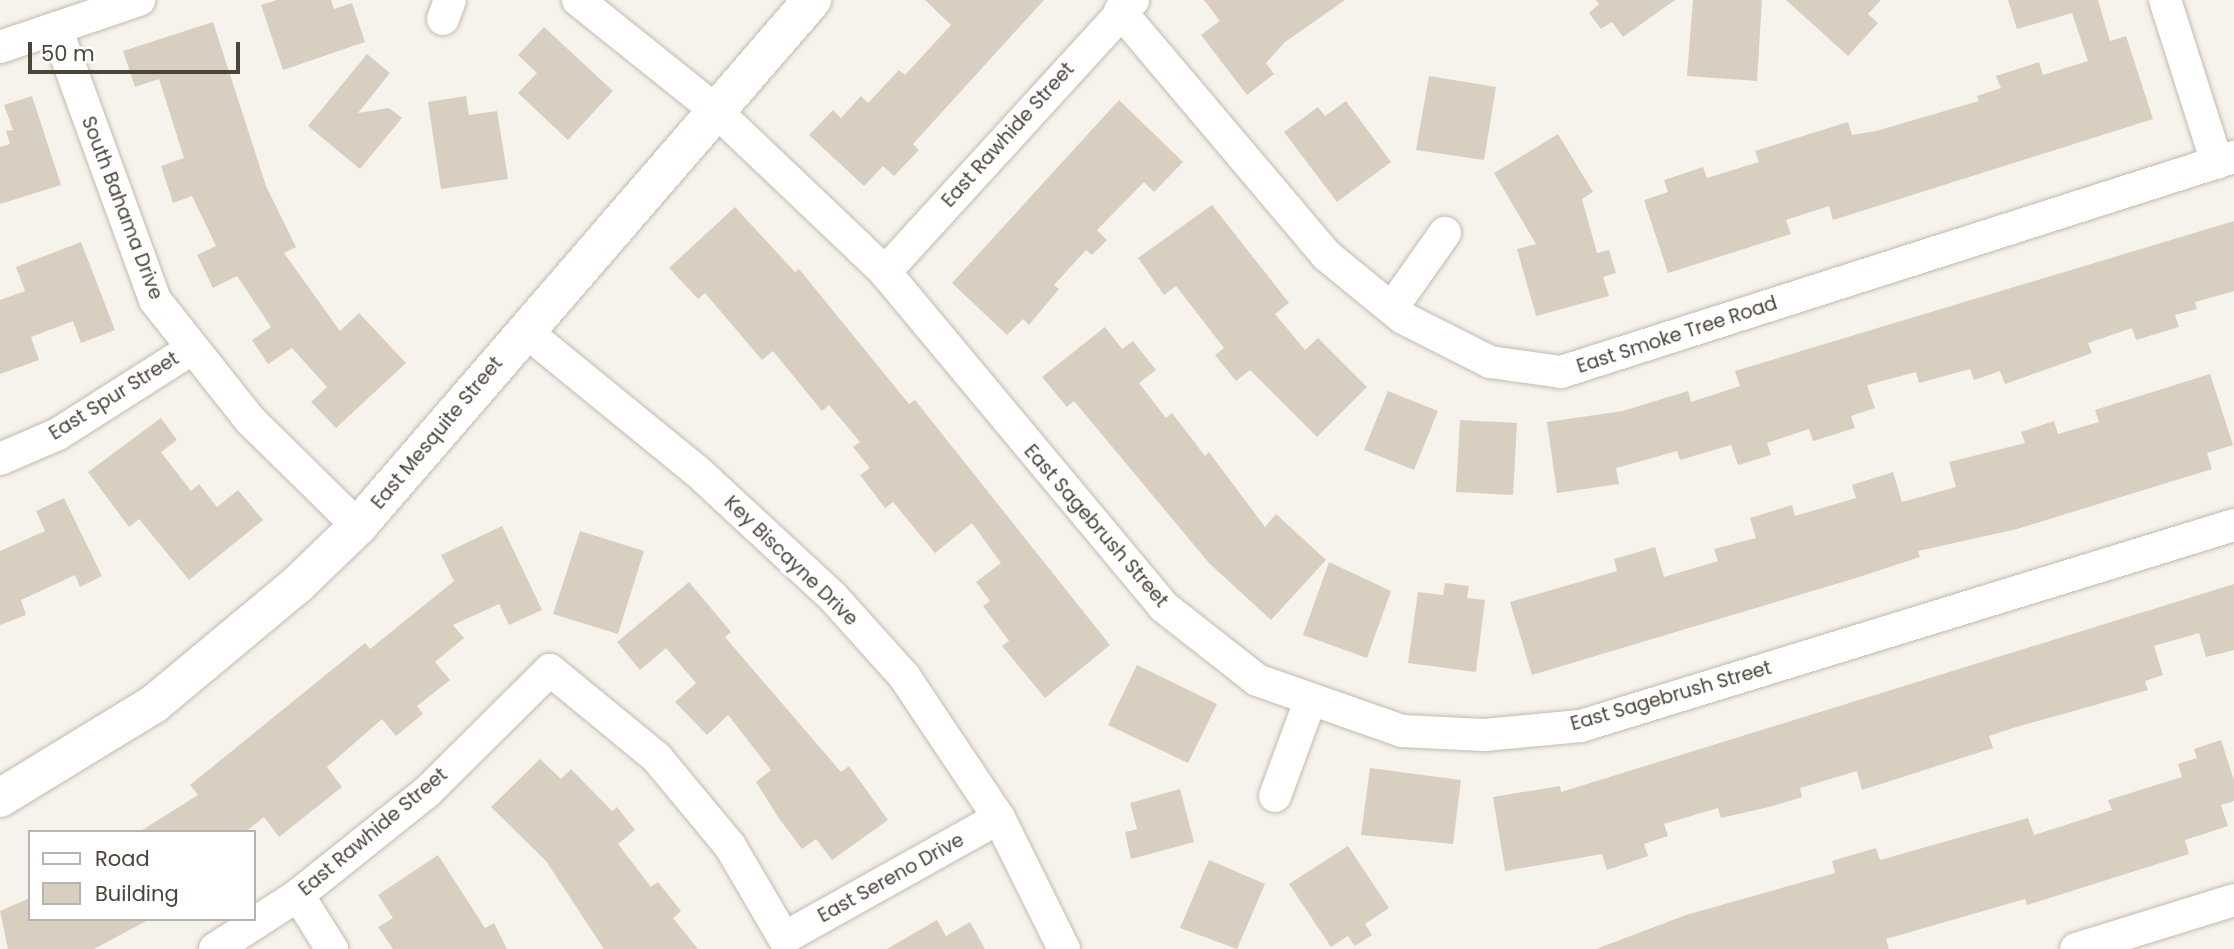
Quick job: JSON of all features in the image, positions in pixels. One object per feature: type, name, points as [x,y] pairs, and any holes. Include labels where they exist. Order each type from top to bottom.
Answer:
[{"type":"street","points":[[0,47],[139,0]]},
{"type":"street","name":"East Sagebrush Street","points":[[578,0],[714,108],[885,272],[1164,607],[1257,680],[1310,701],[1402,731],[1484,735],[1581,726],[2234,525]]},
{"type":"street","name":"East Mesquite Street","points":[[0,798],[154,704],[358,526],[714,108],[812,0]]},
{"type":"street","points":[[2165,0],[2225,160]]},
{"type":"street","name":"East Smoke Tree Road","points":[[1126,5],[1326,256],[1392,308],[1490,362],[1561,372],[2225,160]]},
{"type":"street","name":"East Rawhide Street","points":[[885,272],[1126,5]]},
{"type":"street","name":"South Bahama Drive","points":[[57,28],[155,300],[190,350],[250,420],[358,526]]},
{"type":"street","points":[[1392,308],[1445,233]]},
{"type":"street","name":"Key Biscayne Drive","points":[[524,330],[697,471],[832,596],[904,676],[999,818],[1064,949]]},
{"type":"street","name":"East Spur Street","points":[[0,459],[58,434],[190,350]]},
{"type":"street","name":"East Rawhide Street","points":[[215,949],[298,895],[427,792],[550,670],[657,758],[730,846],[784,938]]},
{"type":"street","points":[[1275,796],[1310,701]]},
{"type":"street","name":"East Sereno Drive","points":[[784,938],[999,818]]},
{"type":"street","points":[[298,895],[332,949]]},
{"type":"street","points":[[2076,949],[2234,900]]},
{"type":"building","points":[[277,0],[331,0],[334,9],[352,3],[365,42],[283,70],[261,5]]},
{"type":"building","points":[[925,0],[1044,0],[913,144],[919,150],[894,176],[883,166],[864,186],[809,135],[833,110],[841,118],[861,96],[868,103],[899,70],[905,75],[951,25]]},
{"type":"building","points":[[1204,0],[1345,0],[1285,42],[1266,63],[1274,74],[1247,95],[1201,35],[1220,21]]},
{"type":"building","points":[[1596,0],[1675,0],[1623,37],[1612,22],[1601,29],[1589,13],[1599,4]]},
{"type":"building","points":[[1693,0],[1762,0],[1757,81],[1687,76]]},
{"type":"building","points":[[1786,0],[1881,0],[1868,14],[1878,23],[1848,56]]},
{"type":"building","points":[[2008,0],[2098,0],[2110,41],[2126,36],[2153,119],[1833,220],[1829,206],[1786,220],[1791,234],[1668,273],[1644,200],[1668,192],[1664,180],[1703,167],[1707,178],[1759,162],[1755,151],[1848,122],[1852,135],[1876,131],[1979,101],[1977,96],[2001,88],[1996,76],[2039,62],[2043,75],[2088,61],[2072,13],[2017,29]]},
{"type":"building","points":[[213,22],[266,186],[296,247],[284,253],[340,331],[359,313],[406,363],[336,428],[311,402],[327,387],[292,348],[268,364],[252,340],[271,327],[237,276],[213,288],[197,255],[216,246],[192,196],[173,203],[161,166],[184,158],[159,79],[135,87],[123,51]]},
{"type":"building","points":[[544,27],[613,91],[568,140],[518,93],[537,73],[518,55]]},
{"type":"building","points":[[367,54],[390,73],[358,113],[389,108],[402,118],[360,169],[308,126]]},
{"type":"building","points":[[1429,76],[1496,87],[1484,160],[1416,150]]},
{"type":"building","points":[[32,96],[61,185],[0,204],[0,147],[10,144],[6,131],[13,130],[4,105]]},
{"type":"building","points":[[466,96],[469,115],[497,111],[508,179],[441,189],[428,102]]},
{"type":"building","points":[[1119,100],[1183,162],[1154,192],[1144,182],[1097,230],[1107,240],[1092,255],[1086,250],[1054,285],[1059,289],[1029,325],[1023,319],[1007,335],[952,283]]},
{"type":"building","points":[[1346,101],[1391,162],[1337,202],[1284,132],[1318,107],[1325,116]]},
{"type":"building","points":[[1558,134],[1593,192],[1582,199],[1597,253],[1609,250],[1616,273],[1603,277],[1609,296],[1536,316],[1517,249],[1536,244],[1494,173]]},
{"type":"building","points":[[1212,205],[1289,303],[1275,314],[1305,350],[1318,338],[1367,387],[1317,437],[1250,370],[1236,381],[1215,355],[1224,348],[1176,286],[1164,295],[1138,258]]},
{"type":"building","points":[[735,207],[795,272],[799,269],[909,404],[915,400],[1110,645],[1045,698],[1002,646],[1009,641],[983,606],[990,601],[976,582],[1001,563],[972,523],[935,553],[893,502],[885,508],[860,475],[870,468],[853,447],[860,442],[829,405],[822,411],[773,351],[762,360],[705,293],[698,299],[669,268]]},
{"type":"building","points":[[2234,221],[2234,291],[2195,302],[2197,309],[2175,315],[2179,327],[2136,340],[2132,328],[2088,343],[2092,353],[2005,384],[2000,371],[1974,380],[1970,369],[1919,383],[1916,372],[1867,385],[1875,408],[1851,416],[1855,428],[1813,441],[1809,429],[1767,443],[1771,455],[1738,465],[1731,445],[1680,460],[1677,451],[1616,468],[1619,484],[1557,493],[1547,422],[1623,411],[1688,391],[1691,402],[1740,386],[1735,371]]},
{"type":"building","points":[[81,242],[115,330],[81,343],[73,321],[31,337],[39,360],[0,374],[0,300],[25,291],[16,267]]},
{"type":"building","points":[[1105,327],[1122,349],[1133,341],[1156,370],[1139,383],[1166,418],[1172,413],[1205,456],[1209,452],[1265,527],[1276,514],[1326,560],[1271,620],[1209,563],[1074,401],[1067,407],[1042,377]]},
{"type":"building","points":[[2210,374],[2233,445],[2207,453],[2212,469],[2017,529],[1918,551],[1920,557],[1856,578],[1532,675],[1510,602],[1617,571],[1614,559],[1655,547],[1664,577],[1718,561],[1714,549],[1756,538],[1750,518],[1792,505],[1795,516],[1856,498],[1852,485],[1893,472],[1902,502],[1956,487],[1949,462],[2025,443],[2021,432],[2054,421],[2058,434],[2099,422],[2095,410]]},
{"type":"building","points":[[1388,391],[1438,411],[1414,470],[1364,450]]},
{"type":"building","points":[[161,418],[177,440],[161,452],[191,491],[199,484],[217,507],[238,490],[263,520],[189,580],[139,519],[129,527],[88,472]]},
{"type":"building","points":[[1460,420],[1517,423],[1513,495],[1456,492]]},
{"type":"building","points":[[64,498],[102,576],[80,587],[75,575],[21,600],[26,615],[0,625],[0,551],[45,531],[36,511]]},
{"type":"building","points":[[502,526],[542,610],[509,625],[499,604],[453,625],[464,638],[435,662],[450,680],[417,706],[423,714],[396,736],[382,719],[327,767],[342,787],[279,837],[264,817],[248,830],[142,830],[198,795],[190,785],[365,643],[370,649],[454,581],[441,555]]},
{"type":"building","points":[[580,531],[644,551],[618,634],[553,614]]},
{"type":"building","points":[[1329,562],[1391,591],[1367,658],[1303,635]]},
{"type":"building","points":[[689,582],[731,632],[725,637],[841,772],[849,766],[888,820],[832,860],[816,839],[802,849],[778,817],[756,782],[771,770],[728,715],[707,735],[675,702],[696,683],[666,648],[640,670],[617,642]]},
{"type":"building","points":[[1445,583],[1469,586],[1467,598],[1485,600],[1476,672],[1408,663],[1418,592],[1443,595]]},
{"type":"building","points":[[2234,584],[2234,650],[2206,657],[2199,633],[2154,646],[2163,675],[2145,681],[2148,690],[1989,736],[1993,748],[1862,790],[1857,771],[1800,788],[1802,797],[1773,806],[1721,818],[1718,808],[1664,824],[1668,836],[1644,844],[1648,856],[1607,870],[1602,854],[1505,871],[1493,797],[1560,786],[1561,792]]},
{"type":"building","points":[[1137,665],[1217,704],[1188,763],[1108,725]]},
{"type":"building","points":[[2221,740],[2234,780],[2234,801],[2221,805],[2228,826],[2185,840],[2189,854],[2027,905],[2025,899],[1886,939],[1889,949],[1596,949],[1686,915],[1835,873],[1832,861],[1876,848],[1880,860],[2028,818],[2034,835],[2112,810],[2108,800],[2182,777],[2178,764],[2197,758],[2194,749]]},
{"type":"building","points":[[540,759],[561,779],[571,769],[612,811],[617,807],[635,830],[618,844],[651,887],[658,882],[681,911],[673,918],[698,949],[604,949],[546,861],[491,807]]},
{"type":"building","points":[[1370,768],[1461,780],[1453,844],[1361,835]]},
{"type":"building","points":[[1180,789],[1194,842],[1131,859],[1125,832],[1137,829],[1130,803]]},
{"type":"building","points":[[1348,846],[1389,908],[1365,924],[1372,935],[1355,946],[1348,936],[1331,947],[1289,884]]},
{"type":"building","points":[[438,855],[485,928],[494,923],[507,949],[393,949],[378,927],[393,918],[378,895]]},
{"type":"building","points":[[1209,860],[1265,884],[1237,949],[1180,928]]},
{"type":"building","points":[[28,899],[28,921],[146,921],[94,949],[8,949],[0,911]]},
{"type":"building","points":[[937,920],[946,936],[970,922],[985,949],[887,949]]}]
